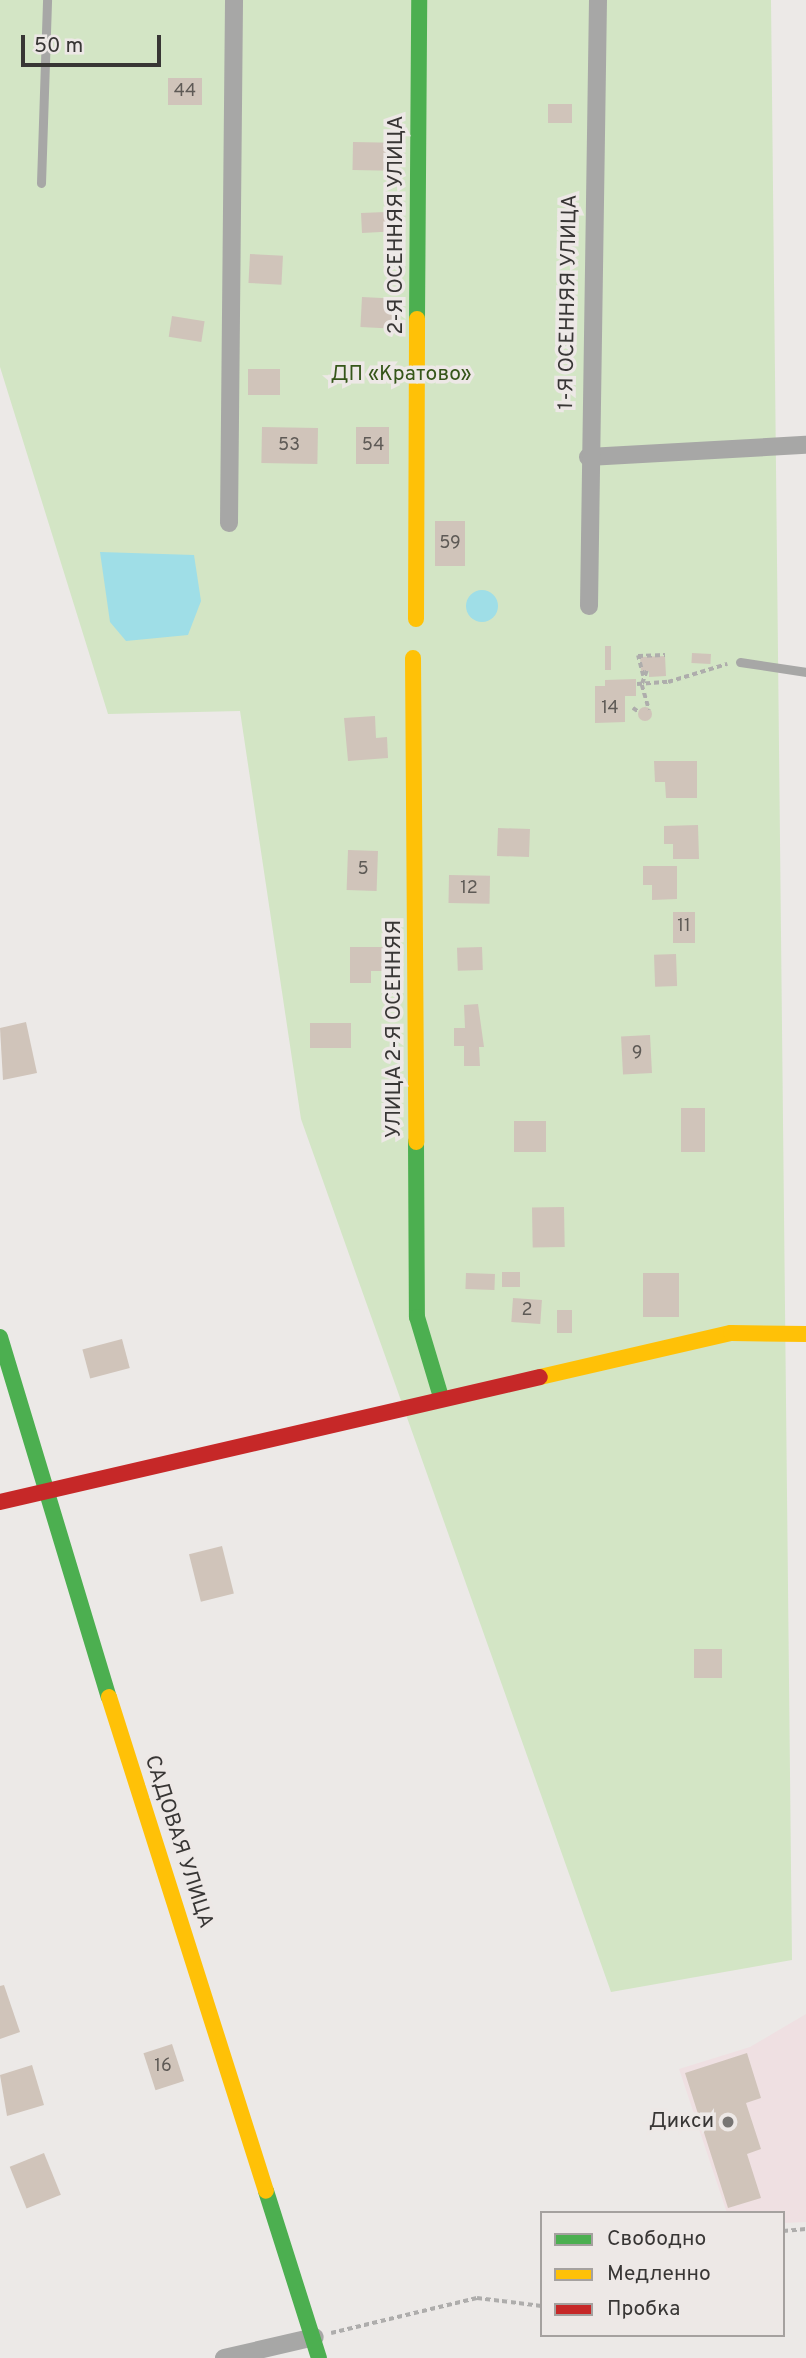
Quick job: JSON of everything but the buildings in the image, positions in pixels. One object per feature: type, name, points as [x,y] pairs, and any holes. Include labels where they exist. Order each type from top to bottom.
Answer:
[{"type":"street","points":[[229,523],[234,0]]},
{"type":"street","name":"2-Я ОСЕННЯЯ УЛИЦА","points":[[416,619],[419,0]]},
{"type":"street","name":"1-Я ОСЕННЯЯ УЛИЦА","points":[[589,606],[588,457],[598,0]]},
{"type":"street","points":[[588,457],[806,445]]},
{"type":"street","name":"УЛИЦА 2-Я ОСЕННЯЯ","points":[[413,658],[418,1317],[441,1397]]},
{"type":"street","points":[[0,1502],[441,1397],[731,1333],[806,1334]]},
{"type":"street","name":"САДОВАЯ УЛИЦА","points":[[0,1337],[44,1491],[315,2337],[319,2358]]},
{"type":"street","points":[[224,2358],[315,2337]]},
{"type":"lane","points":[[41,183],[47,0]]},
{"type":"lane","points":[[740,662],[806,672]]},
{"type":"path","points":[[643,676],[638,656],[664,655]]},
{"type":"path","points":[[639,685],[740,662]]},
{"type":"path","points":[[648,671],[639,685],[649,710]]},
{"type":"path","points":[[633,708],[639,712]]},
{"type":"path","points":[[785,2231],[806,2229]]},
{"type":"path","points":[[315,2337],[477,2298],[540,2306]]},
{"type":"shaded area","points":[[806,2014],[806,2222],[785,2223],[785,2211],[726,2211],[679,2069],[750,2047]]},
{"type":"green space","name":"ДП «Кратово»","points":[[0,0],[771,0],[792,1960],[611,1992],[301,1119],[240,711],[108,714],[0,367]]},
{"type":"water","points":[[100,552],[194,555],[201,601],[188,635],[126,641],[110,622]]},
{"type":"water","points":[[482,590],[493,595],[498,606],[493,617],[482,622],[471,617],[466,606],[471,595]]},
{"type":"traffic: fast","points":[[417,319],[419,0]]},
{"type":"traffic: fast","points":[[416,1142],[417,1317],[441,1397]]},
{"type":"traffic: fast","points":[[0,1337],[109,1697]]},
{"type":"traffic: fast","points":[[266,2191],[319,2358]]},
{"type":"traffic: slow","points":[[416,619],[417,319]]},
{"type":"traffic: slow","points":[[413,658],[416,1142]]},
{"type":"traffic: slow","points":[[540,1377],[731,1333],[806,1334]]},
{"type":"traffic: slow","points":[[109,1697],[266,2191]]},
{"type":"traffic: jam","points":[[0,1502],[540,1377]]},
{"type":"place","name":"Дикси","points":[[728,2122]]}]
